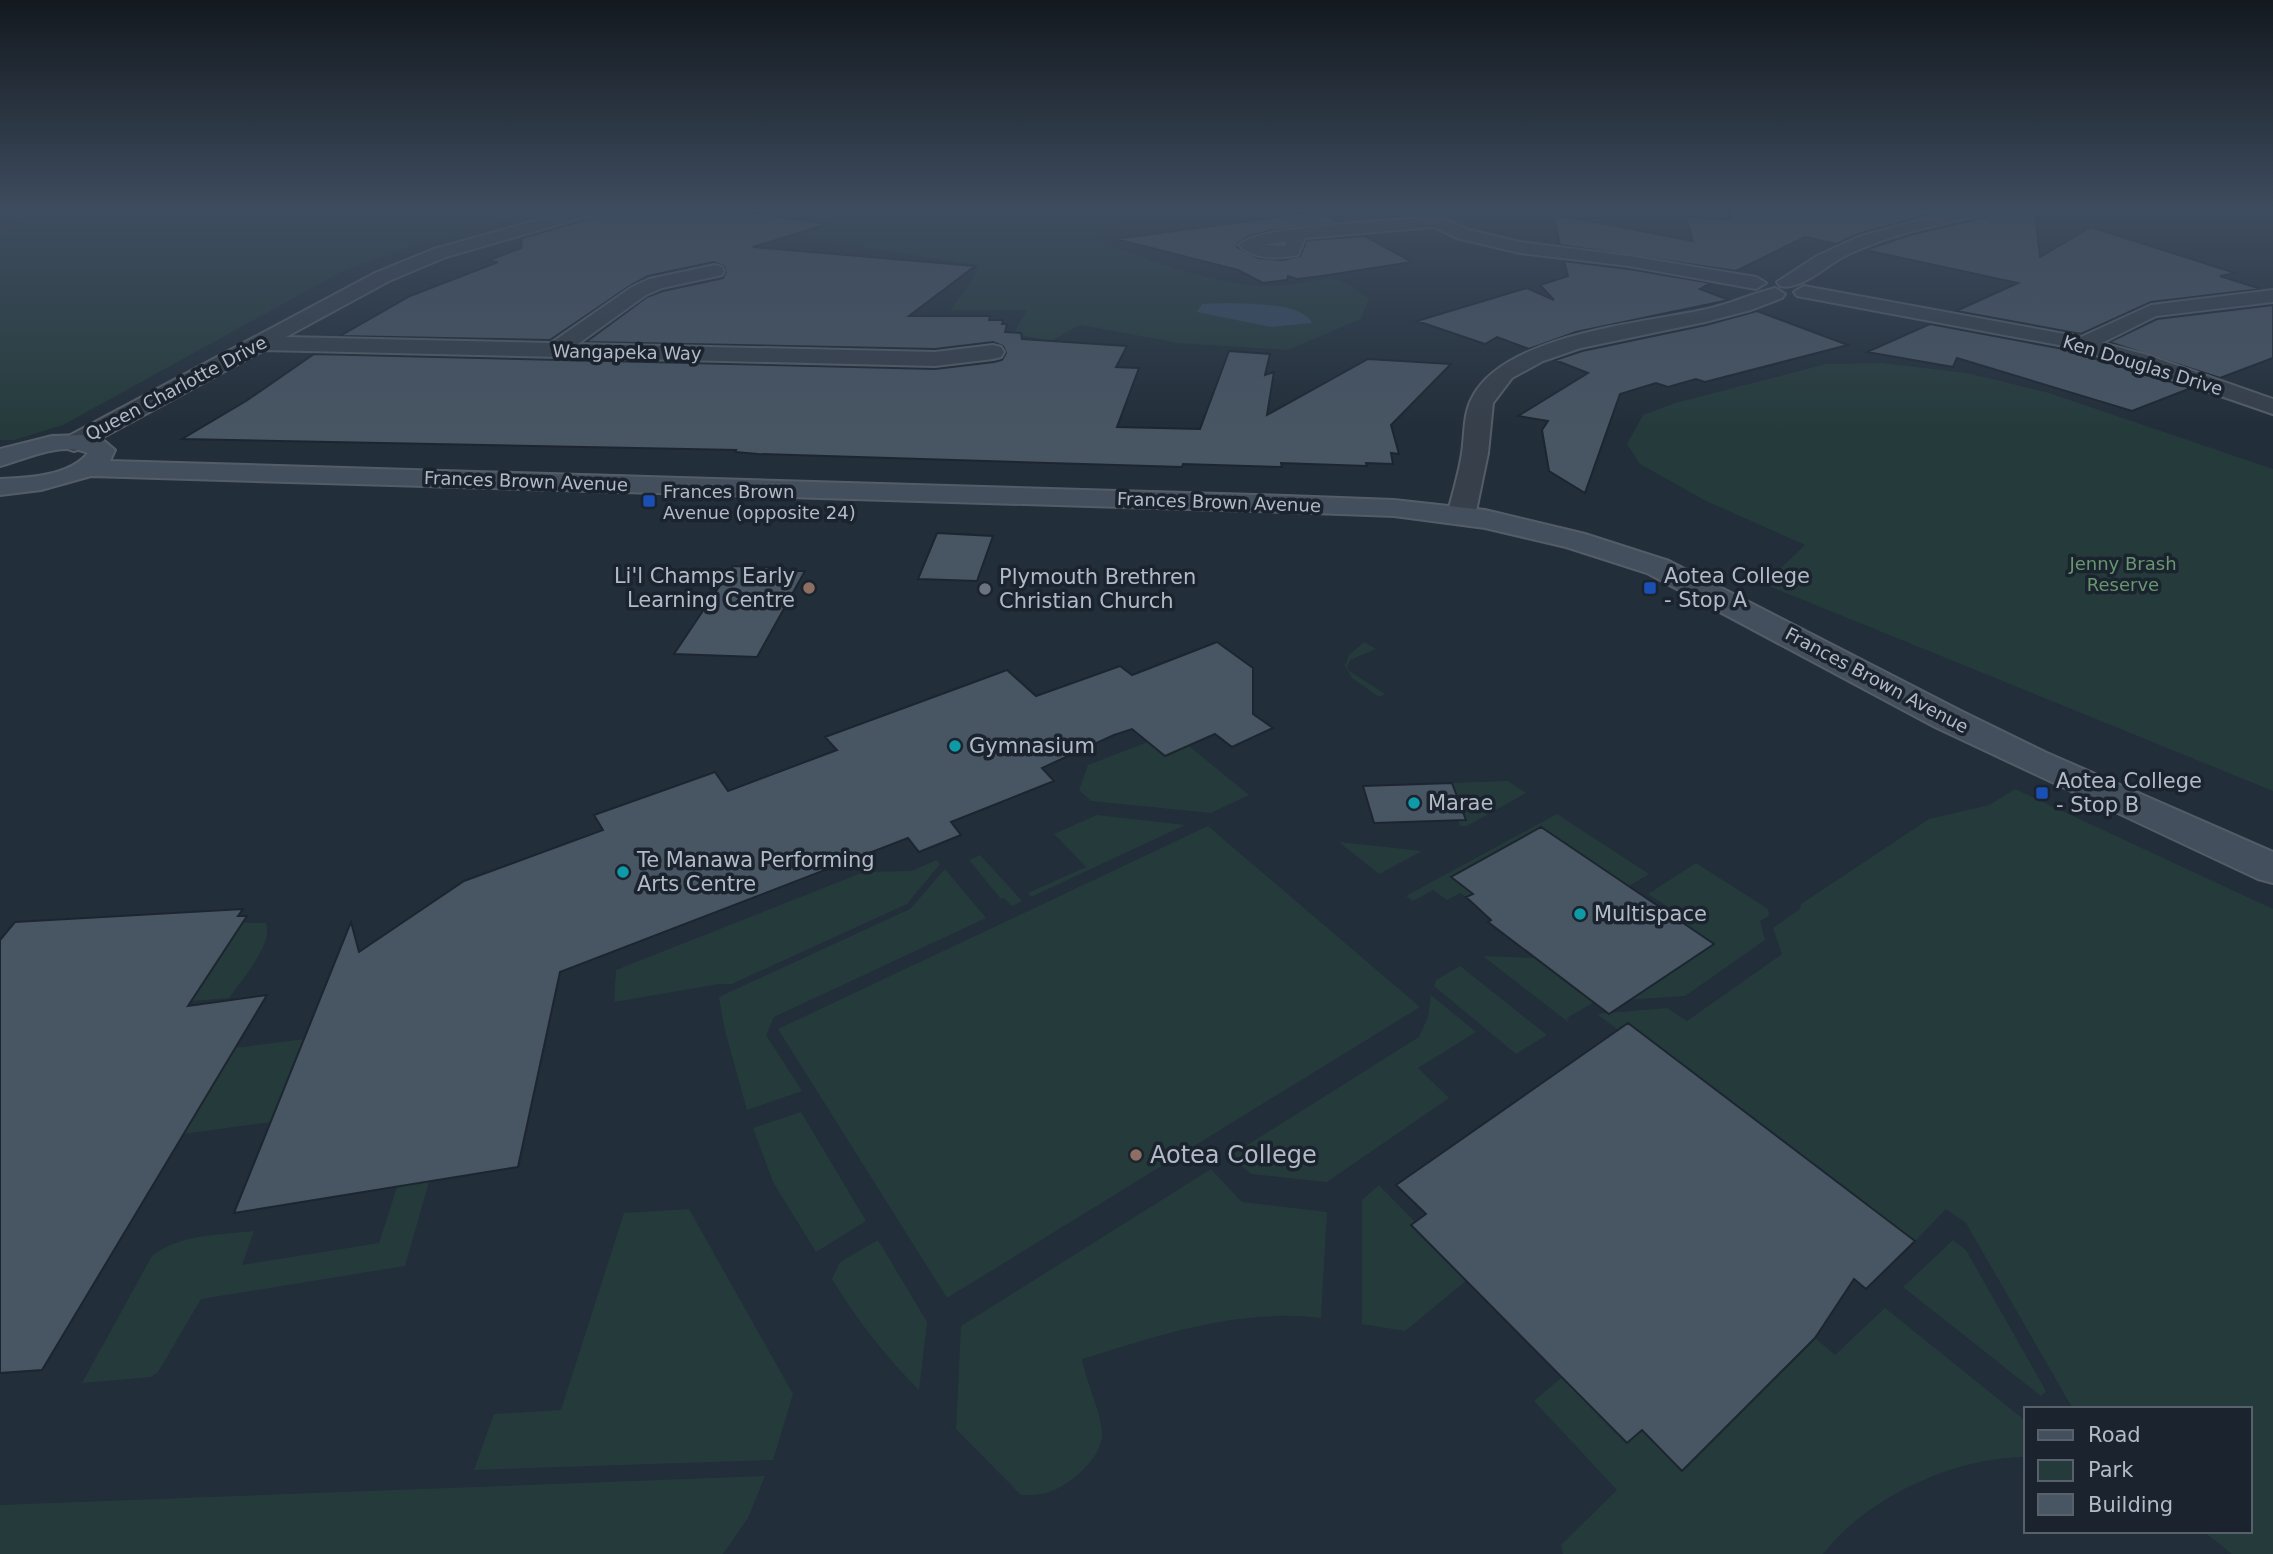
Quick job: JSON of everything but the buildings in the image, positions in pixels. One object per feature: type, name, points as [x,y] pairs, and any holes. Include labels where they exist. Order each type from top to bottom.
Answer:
[{"type":"street","name":"Queen Charlotte Drive","points":[[74,443],[369,284]]},
{"type":"street","points":[[556,350],[639,291],[655,284]]},
{"type":"street","name":"Ken Douglas Drive","points":[[1753,284],[2084,344],[2139,360],[2273,407]]},
{"type":"street","points":[[1461,516],[1483,399],[1494,383],[1514,367],[1558,348],[1727,312],[1788,284]]},
{"type":"street","points":[[2084,344],[2143,314],[2161,309],[2273,296]]},
{"type":"street","name":"Wangapeka Way","points":[[260,343],[935,359],[993,352]]},
{"type":"street","points":[[0,458],[36,447],[74,443],[97,446],[102,450],[97,461],[87,468],[43,483],[0,487]]},
{"type":"street","name":"Frances Brown Avenue","points":[[87,468],[1287,504],[1394,509],[1461,516],[1575,540],[1658,567],[1948,719],[2273,869]]},
{"type":"green space","points":[[0,284],[320,284],[63,425],[14,440],[0,440]]},
{"type":"green space","points":[[970,284],[1238,284],[1280,286],[1346,284],[1369,299],[1361,319],[1288,350],[1178,343],[1080,325],[1051,341],[1013,334],[1027,310],[950,310]]},
{"type":"green space","name":"Jenny Brash Reserve","points":[[1882,363],[1967,373],[2049,393],[2273,469],[2273,791],[1764,584],[1805,545],[1704,500],[1640,464],[1627,444],[1643,415],[1675,403],[1826,364]]},
{"type":"green space","points":[[1364,642],[1376,649],[1350,660],[1348,670],[1385,694],[1379,697],[1352,678],[1345,666],[1349,655]]},
{"type":"green space","points":[[1148,742],[1165,756],[1189,746],[1249,795],[1211,813],[1091,801],[1079,790],[1088,765]]},
{"type":"green space","points":[[1508,781],[1526,793],[1467,826],[1460,826],[1458,821],[1466,820],[1452,783]]},
{"type":"green space","points":[[2015,789],[2273,909],[2273,1554],[2232,1554],[2206,1533],[2252,1533],[2252,1407],[2072,1407],[1966,1223],[1946,1209],[1915,1241],[1628,1023],[1618,1030],[1597,1014],[1667,1008],[1687,1021],[1782,954],[1773,928],[1800,909],[1801,904],[1929,819],[1989,805]]},
{"type":"green space","points":[[1557,814],[1649,874],[1629,886],[1541,827],[1452,876],[1473,894],[1466,897],[1460,893],[1447,900],[1433,890],[1413,901],[1406,896]]},
{"type":"green space","points":[[1097,815],[1185,825],[1031,897],[1028,893],[1086,867],[1054,834]]},
{"type":"green space","points":[[1208,826],[1420,1007],[947,1298],[778,1029]]},
{"type":"green space","points":[[1339,842],[1422,851],[1379,874]]},
{"type":"green space","points":[[980,855],[1022,901],[1012,906],[1004,898],[1001,899],[969,860]]},
{"type":"green space","points":[[937,860],[940,864],[907,904],[732,984],[614,1002],[616,970],[864,872],[911,871]]},
{"type":"green space","points":[[1696,863],[1768,909],[1769,916],[1760,921],[1765,940],[1685,996],[1594,1002],[1567,1018],[1568,1022],[1483,956],[1535,958],[1592,1001],[1713,944],[1664,910],[1668,907],[1648,894]]},
{"type":"green space","points":[[945,869],[986,918],[774,1017],[766,1035],[802,1091],[747,1110],[724,1027],[719,997],[910,909]]},
{"type":"green space","points":[[242,923],[266,923],[265,941],[255,962],[229,998],[191,1001]]},
{"type":"green space","points":[[1460,966],[1547,1035],[1516,1054],[1434,986],[1436,980]]},
{"type":"green space","points":[[1431,995],[1476,1032],[1418,1068],[1449,1098],[1327,1182],[1251,1174],[1230,1156],[1419,1037],[1428,1017]]},
{"type":"green space","points":[[305,1039],[271,1122],[183,1134],[235,1048]]},
{"type":"green space","points":[[801,1112],[866,1221],[816,1252],[773,1182],[753,1128]]},
{"type":"green space","points":[[1460,1147],[1761,1390],[1815,1338],[1835,1355],[1885,1308],[2022,1418],[2024,1457],[1971,1464],[1914,1484],[1863,1515],[1841,1533],[1823,1554],[1563,1554],[1561,1545],[1617,1490],[1534,1401],[1562,1377],[1627,1443],[1642,1430],[1681,1470],[1743,1411]]},
{"type":"green space","points":[[1211,1169],[1242,1202],[1327,1212],[1321,1318],[1291,1316],[1230,1320],[1170,1333],[1082,1359],[1101,1424],[1098,1450],[1078,1475],[1062,1486],[1042,1494],[1021,1495],[956,1429],[961,1326]]},
{"type":"green space","points":[[429,1182],[405,1266],[201,1299],[158,1372],[151,1377],[82,1383],[152,1256],[163,1249],[187,1239],[254,1231],[242,1265],[379,1243],[397,1187]]},
{"type":"green space","points":[[1379,1185],[1415,1222],[1412,1225],[1467,1280],[1405,1331],[1362,1324],[1362,1200]]},
{"type":"green space","points":[[689,1209],[793,1394],[773,1460],[474,1470],[494,1414],[561,1410],[624,1213]]},
{"type":"green space","points":[[878,1240],[927,1322],[919,1390],[872,1337],[832,1279],[840,1262]]},
{"type":"green space","points":[[1953,1240],[1966,1250],[2046,1391],[2041,1396],[1903,1287]]},
{"type":"green space","points":[[765,1476],[748,1518],[723,1554],[0,1554],[0,1505]]},
{"type":"water","points":[[1226,303],[1286,308],[1306,316],[1312,323],[1271,327],[1197,312],[1202,304]]},
{"type":"place","name":"Frances Brown Avenue (opposite 24)","points":[[649,501]]},
{"type":"place","name":"Li'l Champs Early Learning Centre","points":[[809,588]]},
{"type":"place","name":"Aotea College - Stop A","points":[[1650,588]]},
{"type":"place","name":"Plymouth Brethren Christian Church","points":[[985,589]]},
{"type":"place","name":"Gymnasium","points":[[955,746]]},
{"type":"place","name":"Aotea College - Stop B","points":[[2042,793]]},
{"type":"place","name":"Marae","points":[[1414,803]]},
{"type":"place","name":"Te Manawa Performing Arts Centre","points":[[623,872]]},
{"type":"place","name":"Multispace","points":[[1580,914]]},
{"type":"place","name":"Aotea College","points":[[1136,1155]]}]
